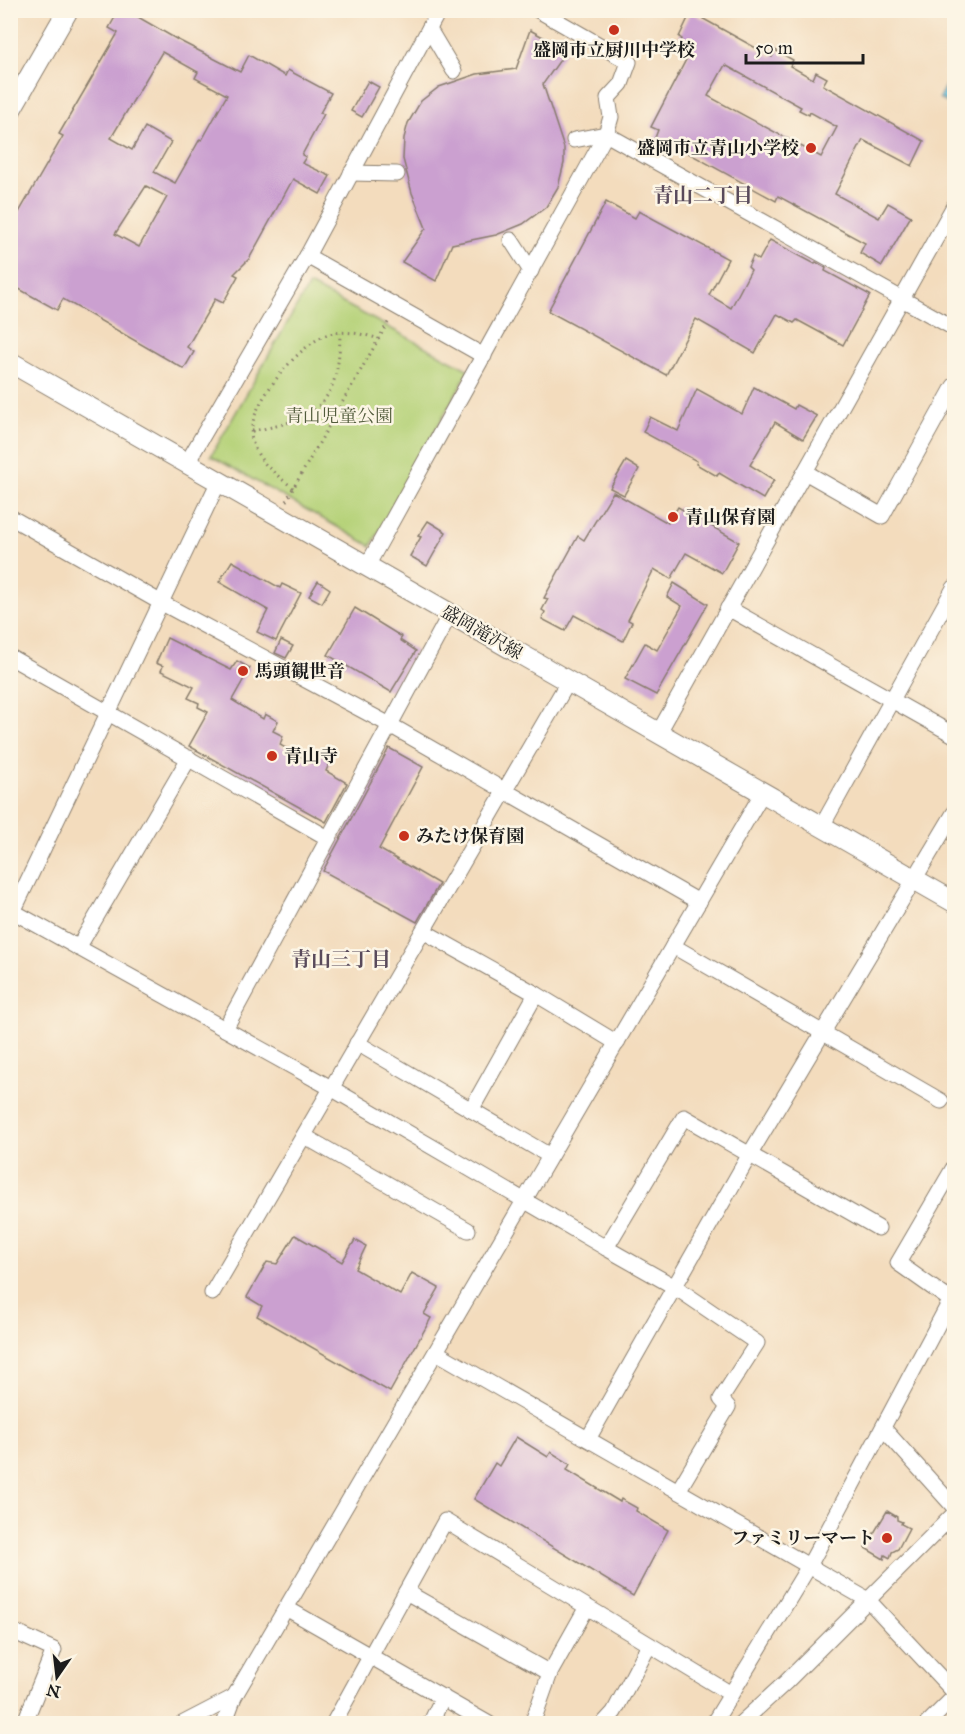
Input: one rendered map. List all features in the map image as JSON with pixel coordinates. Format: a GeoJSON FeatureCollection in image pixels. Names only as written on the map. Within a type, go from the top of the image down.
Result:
{"type":"FeatureCollection","features":[{"type":"Feature","properties":{"kind":"main road"},"geometry":{"type":"LineString","coordinates":[[10,111],[68,10]]}},
{"type":"Feature","properties":{"kind":"main road","name":"盛岡滝沢線"},"geometry":{"type":"LineString","coordinates":[[10,362],[954,902]]}},
{"type":"Feature","properties":{"kind":"street"},"geometry":{"type":"LineString","coordinates":[[187,463],[307,255],[439,10]]}},
{"type":"Feature","properties":{"kind":"street"},"geometry":{"type":"LineString","coordinates":[[367,566],[606,134],[611,117],[608,98],[621,84],[629,62],[538,10]]}},
{"type":"Feature","properties":{"kind":"street"},"geometry":{"type":"LineString","coordinates":[[429,29],[454,71]]}},
{"type":"Feature","properties":{"kind":"street"},"geometry":{"type":"LineString","coordinates":[[574,140],[606,134],[954,328]]}},
{"type":"Feature","properties":{"kind":"street"},"geometry":{"type":"LineString","coordinates":[[351,173],[398,174]]}},
{"type":"Feature","properties":{"kind":"street"},"geometry":{"type":"LineString","coordinates":[[659,732],[954,206]]}},
{"type":"Feature","properties":{"kind":"street"},"geometry":{"type":"LineString","coordinates":[[511,240],[531,271]]}},
{"type":"Feature","properties":{"kind":"street"},"geometry":{"type":"LineString","coordinates":[[307,255],[484,356]]}},
{"type":"Feature","properties":{"kind":"street"},"geometry":{"type":"LineString","coordinates":[[805,472],[882,516],[954,386]]}},
{"type":"Feature","properties":{"kind":"street"},"geometry":{"type":"LineString","coordinates":[[219,481],[159,602],[12,915],[78,948],[332,1088],[675,1287],[756,1343],[721,1399],[728,1407],[678,1491]]}},
{"type":"Feature","properties":{"kind":"street"},"geometry":{"type":"LineString","coordinates":[[10,517],[159,602],[390,725],[699,902]]}},
{"type":"Feature","properties":{"kind":"street"},"geometry":{"type":"LineString","coordinates":[[822,826],[954,588]]}},
{"type":"Feature","properties":{"kind":"street"},"geometry":{"type":"LineString","coordinates":[[728,608],[954,735]]}},
{"type":"Feature","properties":{"kind":"street"},"geometry":{"type":"LineString","coordinates":[[225,1029],[450,614]]}},
{"type":"Feature","properties":{"kind":"street"},"geometry":{"type":"LineString","coordinates":[[10,657],[328,838]]}},
{"type":"Feature","properties":{"kind":"street"},"geometry":{"type":"LineString","coordinates":[[212,1293],[568,682]]}},
{"type":"Feature","properties":{"kind":"street"},"geometry":{"type":"LineString","coordinates":[[78,948],[189,758]]}},
{"type":"Feature","properties":{"kind":"street"},"geometry":{"type":"LineString","coordinates":[[224,1724],[234,1697],[763,792]]}},
{"type":"Feature","properties":{"kind":"street"},"geometry":{"type":"LineString","coordinates":[[588,1439],[750,1154],[954,813]]}},
{"type":"Feature","properties":{"kind":"street"},"geometry":{"type":"LineString","coordinates":[[423,931],[536,994],[616,1043]]}},
{"type":"Feature","properties":{"kind":"street"},"geometry":{"type":"LineString","coordinates":[[673,946],[941,1101]]}},
{"type":"Feature","properties":{"kind":"street"},"geometry":{"type":"LineString","coordinates":[[471,1110],[536,994]]}},
{"type":"Feature","properties":{"kind":"street"},"geometry":{"type":"LineString","coordinates":[[357,1043],[550,1156]]}},
{"type":"Feature","properties":{"kind":"street"},"geometry":{"type":"LineString","coordinates":[[606,1248],[684,1118],[878,1228]]}},
{"type":"Feature","properties":{"kind":"street"},"geometry":{"type":"LineString","coordinates":[[304,1136],[468,1230]]}},
{"type":"Feature","properties":{"kind":"street"},"geometry":{"type":"LineString","coordinates":[[713,1724],[809,1566],[883,1428],[950,1295],[898,1263],[954,1167]]}},
{"type":"Feature","properties":{"kind":"street"},"geometry":{"type":"LineString","coordinates":[[436,1352],[868,1600],[954,1692]]}},
{"type":"Feature","properties":{"kind":"street"},"geometry":{"type":"LineString","coordinates":[[883,1428],[954,1506]]}},
{"type":"Feature","properties":{"kind":"street"},"geometry":{"type":"LineString","coordinates":[[740,1724],[786,1682],[954,1514]]}},
{"type":"Feature","properties":{"kind":"street"},"geometry":{"type":"LineString","coordinates":[[333,1724],[445,1521],[731,1694]]}},
{"type":"Feature","properties":{"kind":"street"},"geometry":{"type":"LineString","coordinates":[[406,1592],[550,1673]]}},
{"type":"Feature","properties":{"kind":"street"},"geometry":{"type":"LineString","coordinates":[[532,1724],[550,1673],[587,1607]]}},
{"type":"Feature","properties":{"kind":"street"},"geometry":{"type":"LineString","coordinates":[[286,1608],[489,1724]]}},
{"type":"Feature","properties":{"kind":"street"},"geometry":{"type":"LineString","coordinates":[[10,1630],[54,1650],[24,1724]]}},
{"type":"Feature","properties":{"kind":"street"},"geometry":{"type":"LineString","coordinates":[[603,1724],[614,1712],[649,1645]]}},
{"type":"Feature","properties":{"kind":"street"},"geometry":{"type":"LineString","coordinates":[[182,1724],[234,1697]]}},
{"type":"Feature","properties":{"kind":"street"},"geometry":{"type":"LineString","coordinates":[[927,1724],[954,1697]]}},
{"type":"Feature","properties":{"kind":"street"},"geometry":{"type":"LineString","coordinates":[[430,1724],[443,1698]]}},
{"type":"Feature","properties":{"kind":"path"},"geometry":{"type":"LineString","coordinates":[[286,502],[397,307]]}},
{"type":"Feature","properties":{"kind":"path"},"geometry":{"type":"LineString","coordinates":[[293,488],[265,465],[257,453],[251,432],[260,404],[298,354],[319,338],[340,333],[368,335],[379,339]]}},
{"type":"Feature","properties":{"kind":"path"},"geometry":{"type":"LineString","coordinates":[[251,432],[299,419],[321,406],[336,376],[340,333]]}},
{"type":"Feature","properties":{"kind":"green space","name":"青山児童公園"},"geometry":{"type":"Polygon","coordinates":[[[309,285],[469,370],[371,546],[211,456],[309,285]]]}},
{"type":"Feature","properties":{"kind":"water"},"geometry":{"type":"Polygon","coordinates":[[[954,69],[954,107],[939,98],[954,69]]]}},
{"type":"Feature","properties":{"kind":"building"},"geometry":{"type":"Polygon","coordinates":[[[119,10],[126,10],[240,72],[249,55],[285,76],[288,70],[331,93],[320,113],[324,114],[302,155],[306,157],[302,163],[330,176],[320,194],[293,179],[249,259],[234,274],[238,276],[223,303],[215,299],[187,347],[194,352],[184,369],[63,299],[57,310],[10,284],[10,228],[63,136],[59,134],[118,33],[109,28],[119,10]],[[162,52],[111,138],[132,150],[145,127],[171,142],[154,172],[175,183],[227,95],[195,78],[198,72],[162,52]],[[146,186],[115,234],[139,247],[167,197],[146,186]]]}},
{"type":"Feature","properties":{"kind":"building"},"geometry":{"type":"Polygon","coordinates":[[[691,12],[772,57],[775,50],[793,60],[790,66],[813,79],[816,72],[827,78],[823,85],[924,141],[912,166],[863,140],[835,194],[879,218],[888,203],[911,216],[882,266],[860,253],[865,243],[778,196],[776,201],[672,144],[671,146],[655,138],[658,130],[651,127],[691,50],[680,45],[682,39],[679,37],[691,12]],[[725,65],[708,96],[821,157],[837,127],[810,112],[809,115],[799,110],[801,107],[725,65]]]}},
{"type":"Feature","properties":{"kind":"building"},"geometry":{"type":"Polygon","coordinates":[[[530,30],[567,50],[543,84],[564,148],[564,163],[558,187],[546,207],[523,224],[496,235],[452,244],[436,281],[402,262],[426,228],[412,193],[403,159],[404,138],[408,123],[421,101],[439,87],[477,74],[516,69],[530,30]]]}},
{"type":"Feature","properties":{"kind":"building"},"geometry":{"type":"Polygon","coordinates":[[[368,81],[379,87],[362,117],[351,111],[368,81]]]}},
{"type":"Feature","properties":{"kind":"building"},"geometry":{"type":"Polygon","coordinates":[[[606,202],[635,218],[639,211],[728,259],[709,295],[731,308],[751,270],[748,267],[753,256],[759,260],[770,240],[815,264],[816,262],[826,268],[825,271],[870,295],[843,345],[797,320],[794,323],[777,314],[755,353],[696,319],[666,375],[548,311],[606,202]]]}},
{"type":"Feature","properties":{"kind":"building"},"geometry":{"type":"Polygon","coordinates":[[[754,387],[794,409],[796,405],[817,416],[803,439],[775,422],[750,465],[774,480],[763,499],[719,473],[717,476],[696,464],[697,461],[643,432],[650,417],[678,431],[697,389],[742,414],[754,387]]]}},
{"type":"Feature","properties":{"kind":"building"},"geometry":{"type":"Polygon","coordinates":[[[626,461],[639,469],[624,495],[610,488],[626,461]]]}},
{"type":"Feature","properties":{"kind":"building"},"geometry":{"type":"Polygon","coordinates":[[[613,492],[668,523],[678,507],[739,542],[722,573],[686,553],[671,579],[654,569],[628,620],[632,622],[623,641],[574,615],[565,631],[542,619],[545,612],[542,610],[548,599],[544,598],[578,536],[584,540],[613,492]]]}},
{"type":"Feature","properties":{"kind":"building"},"geometry":{"type":"Polygon","coordinates":[[[428,521],[446,532],[427,566],[410,556],[421,537],[418,536],[428,521]]]}},
{"type":"Feature","properties":{"kind":"building"},"geometry":{"type":"Polygon","coordinates":[[[232,561],[280,588],[282,584],[301,593],[276,641],[257,632],[268,610],[219,582],[232,561]]]}},
{"type":"Feature","properties":{"kind":"building"},"geometry":{"type":"Polygon","coordinates":[[[318,581],[330,589],[322,603],[309,596],[318,581]]]}},
{"type":"Feature","properties":{"kind":"building"},"geometry":{"type":"Polygon","coordinates":[[[674,583],[708,604],[656,695],[625,679],[645,643],[657,650],[682,606],[667,597],[674,583]]]}},
{"type":"Feature","properties":{"kind":"building"},"geometry":{"type":"Polygon","coordinates":[[[355,608],[402,637],[400,640],[416,651],[391,692],[328,655],[355,608]]]}},
{"type":"Feature","properties":{"kind":"building"},"geometry":{"type":"Polygon","coordinates":[[[167,638],[231,670],[237,661],[250,668],[232,700],[263,719],[265,714],[278,721],[273,731],[283,736],[280,745],[312,763],[317,753],[331,760],[326,771],[347,783],[326,822],[189,746],[208,712],[198,707],[199,703],[188,698],[194,687],[161,671],[163,666],[156,663],[167,638]]]}},
{"type":"Feature","properties":{"kind":"building"},"geometry":{"type":"Polygon","coordinates":[[[281,640],[293,646],[286,658],[275,653],[281,640]]]}},
{"type":"Feature","properties":{"kind":"building"},"geometry":{"type":"Polygon","coordinates":[[[389,748],[423,767],[379,849],[439,884],[417,922],[323,871],[389,748]]]}},
{"type":"Feature","properties":{"kind":"building"},"geometry":{"type":"Polygon","coordinates":[[[295,1235],[342,1262],[355,1240],[366,1246],[355,1269],[400,1295],[412,1273],[439,1288],[424,1314],[431,1318],[390,1392],[257,1316],[262,1306],[247,1297],[267,1262],[277,1264],[295,1235]]]}},
{"type":"Feature","properties":{"kind":"building"},"geometry":{"type":"Polygon","coordinates":[[[516,1437],[548,1457],[551,1452],[570,1464],[567,1470],[620,1502],[621,1499],[637,1508],[636,1511],[668,1530],[633,1596],[474,1499],[495,1463],[499,1466],[516,1437]]]}},
{"type":"Feature","properties":{"kind":"building"},"geometry":{"type":"Polygon","coordinates":[[[887,1511],[909,1528],[898,1549],[892,1552],[890,1558],[885,1555],[884,1559],[865,1548],[887,1511]]]}},
{"type":"Feature","properties":{"kind":"place","name":"盛岡市立厨川中学校"},"geometry":{"type":"Point","coordinates":[614,30]}},
{"type":"Feature","properties":{"kind":"place","name":"盛岡市立青山小学校"},"geometry":{"type":"Point","coordinates":[811,148]}},
{"type":"Feature","properties":{"kind":"place","name":"青山保育園"},"geometry":{"type":"Point","coordinates":[673,517]}},
{"type":"Feature","properties":{"kind":"place","name":"馬頭観世音"},"geometry":{"type":"Point","coordinates":[243,671]}},
{"type":"Feature","properties":{"kind":"place","name":"青山寺"},"geometry":{"type":"Point","coordinates":[272,756]}},
{"type":"Feature","properties":{"kind":"place","name":"みたけ保育園"},"geometry":{"type":"Point","coordinates":[404,836]}},
{"type":"Feature","properties":{"kind":"place","name":"ファミリーマート"},"geometry":{"type":"Point","coordinates":[887,1538]}},
{"type":"Feature","properties":{"kind":"district","name":"青山二丁目"},"geometry":{"type":"Point","coordinates":[703,195]}},
{"type":"Feature","properties":{"kind":"district","name":"青山三丁目"},"geometry":{"type":"Point","coordinates":[341,959]}}]}
